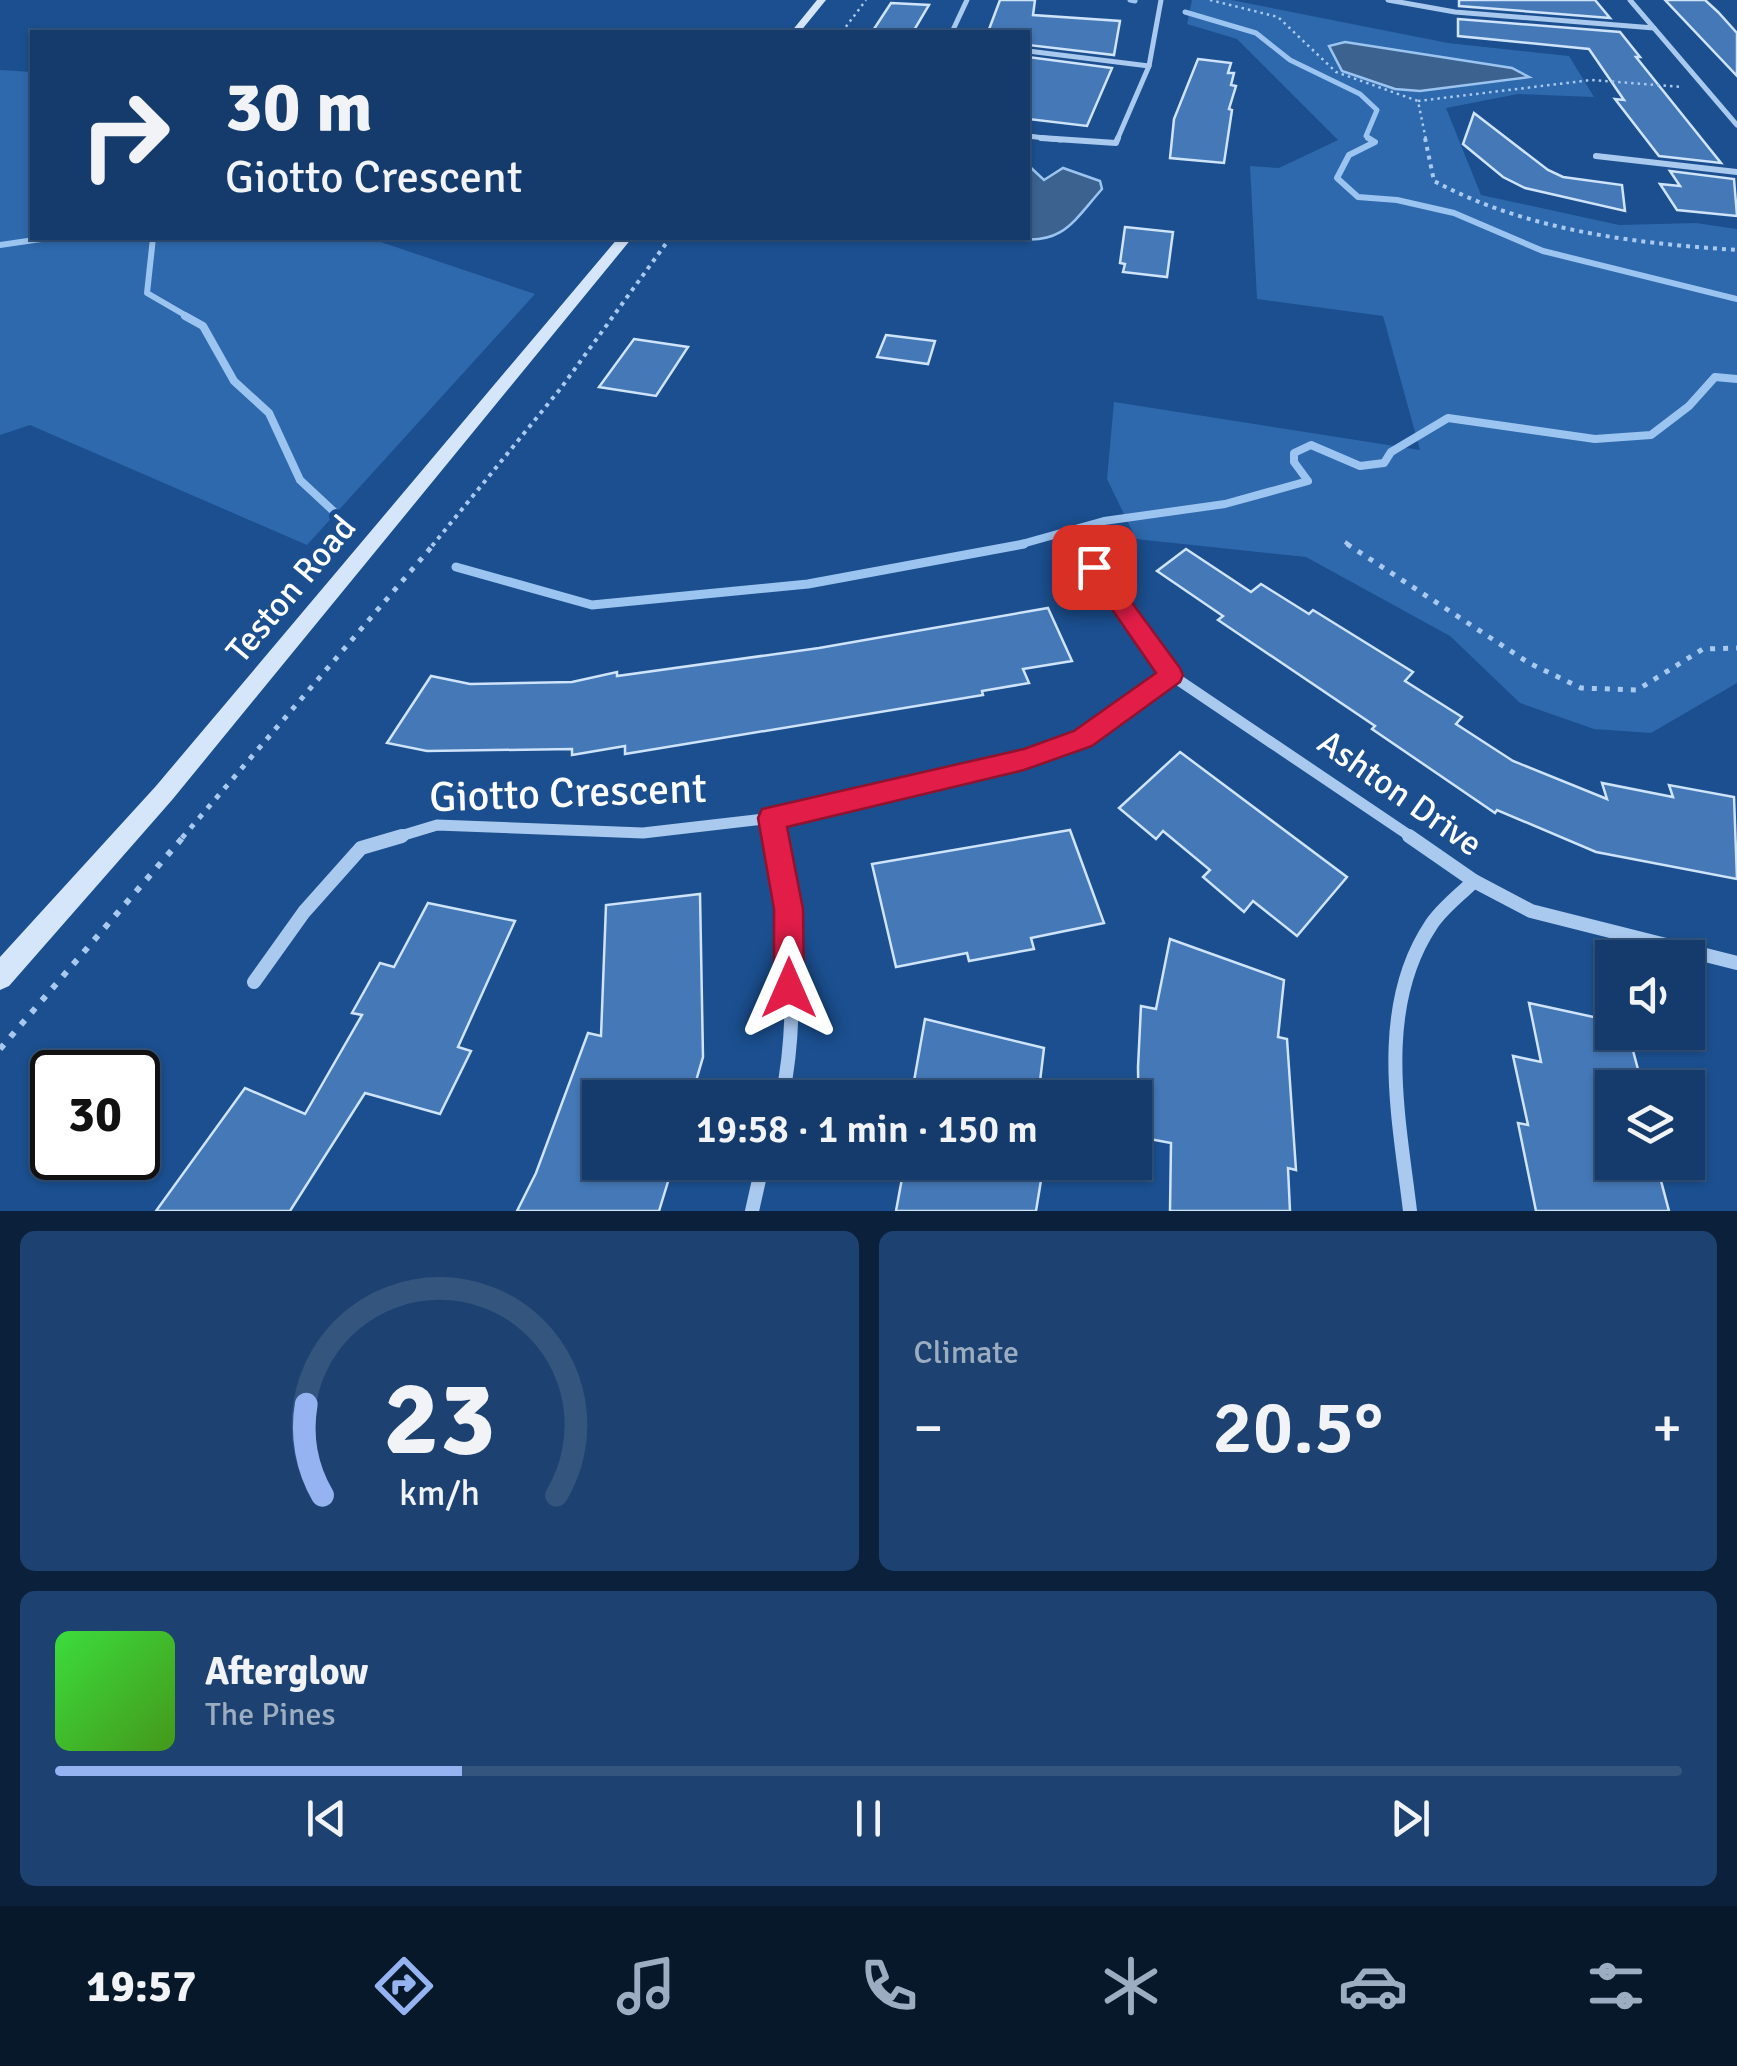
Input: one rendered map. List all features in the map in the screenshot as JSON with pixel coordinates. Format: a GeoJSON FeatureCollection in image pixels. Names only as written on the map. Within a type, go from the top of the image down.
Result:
{"type":"FeatureCollection","features":[{"type":"Feature","properties":{"kind":"main road"},"geometry":{"type":"LineString","coordinates":[[797,30],[822,0]]}},
{"type":"Feature","properties":{"kind":"main road","name":"Teston Road"},"geometry":{"type":"LineString","coordinates":[[0,977],[164,793],[623,240]]}},
{"type":"Feature","properties":{"kind":"street"},"geometry":{"type":"LineString","coordinates":[[953,30],[966,0]]}},
{"type":"Feature","properties":{"kind":"street"},"geometry":{"type":"LineString","coordinates":[[1030,136],[1116,143],[1149,66],[1160,0]]}},
{"type":"Feature","properties":{"kind":"street"},"geometry":{"type":"LineString","coordinates":[[1388,0],[1456,12],[1654,28]]}},
{"type":"Feature","properties":{"kind":"street"},"geometry":{"type":"LineString","coordinates":[[1630,0],[1737,125]]}},
{"type":"Feature","properties":{"kind":"street"},"geometry":{"type":"LineString","coordinates":[[1030,51],[1149,66]]}},
{"type":"Feature","properties":{"kind":"street"},"geometry":{"type":"LineString","coordinates":[[1596,156],[1737,172]]}},
{"type":"Feature","properties":{"kind":"street","name":"Ashton Drive"},"geometry":{"type":"LineString","coordinates":[[1094,567],[1171,675],[1285,748],[1474,881],[1531,911],[1737,964]]}},
{"type":"Feature","properties":{"kind":"street","name":"Giotto Crescent"},"geometry":{"type":"LineString","coordinates":[[254,982],[304,912],[361,848],[437,824],[644,833],[772,818],[909,789],[1024,760],[1083,738],[1171,675]]}},
{"type":"Feature","properties":{"kind":"street"},"geometry":{"type":"LineString","coordinates":[[772,818],[788,909],[790,1068],[787,1080]]}},
{"type":"Feature","properties":{"kind":"street"},"geometry":{"type":"LineString","coordinates":[[1410,1211],[1395,1065],[1398,1015],[1408,971],[1431,925],[1474,881]]}},
{"type":"Feature","properties":{"kind":"street"},"geometry":{"type":"LineString","coordinates":[[752,1211],[759,1180]]}},
{"type":"Feature","properties":{"kind":"path"},"geometry":{"type":"LineString","coordinates":[[844,30],[866,0]]}},
{"type":"Feature","properties":{"kind":"path"},"geometry":{"type":"LineString","coordinates":[[1210,0],[1284,19],[1310,45],[1316,58],[1331,69],[1370,87],[1418,101],[1591,80],[1708,90]]}},
{"type":"Feature","properties":{"kind":"path"},"geometry":{"type":"LineString","coordinates":[[1418,101],[1434,181],[1462,198],[1584,232],[1737,250]]}},
{"type":"Feature","properties":{"kind":"path"},"geometry":{"type":"LineString","coordinates":[[0,1049],[406,578],[561,388],[669,240]]}},
{"type":"Feature","properties":{"kind":"path"},"geometry":{"type":"LineString","coordinates":[[1346,542],[1530,663],[1582,688],[1637,690],[1703,649],[1737,648]]}},
{"type":"Feature","properties":{"kind":"shaded area"},"geometry":{"type":"Polygon","coordinates":[[[1192,0],[1231,0],[1448,43],[1569,56],[1594,97],[1518,94],[1446,108],[1481,195],[1619,225],[1696,223],[1737,229],[1737,683],[1651,733],[1594,729],[1520,703],[1450,636],[1306,557],[1136,539],[1107,479],[1114,402],[1420,450],[1383,316],[1257,299],[1250,166],[1279,168],[1338,140],[1237,39],[1187,24],[1192,0]]]}},
{"type":"Feature","properties":{"kind":"shaded area"},"geometry":{"type":"Polygon","coordinates":[[[1345,42],[1512,68],[1529,77],[1420,91],[1395,89],[1342,71],[1329,46],[1345,42]]]}},
{"type":"Feature","properties":{"kind":"shaded area"},"geometry":{"type":"Polygon","coordinates":[[[0,70],[30,72],[30,240],[375,240],[535,294],[307,545],[30,425],[0,435],[0,70]]]}},
{"type":"Feature","properties":{"kind":"shaded area"},"geometry":{"type":"Polygon","coordinates":[[[1030,167],[1044,180],[1063,168],[1100,181],[1102,189],[1074,221],[1044,238],[1030,240],[1030,167]]]}},
{"type":"Feature","properties":{"kind":"building"},"geometry":{"type":"Polygon","coordinates":[[[1000,0],[1035,0],[1033,15],[1120,21],[1114,55],[1030,45],[1030,30],[989,30],[1000,0]]]}},
{"type":"Feature","properties":{"kind":"building"},"geometry":{"type":"Polygon","coordinates":[[[1459,0],[1595,0],[1610,18],[1459,6],[1459,0]]]}},
{"type":"Feature","properties":{"kind":"building"},"geometry":{"type":"Polygon","coordinates":[[[1665,0],[1705,0],[1718,12],[1737,33],[1737,76],[1665,0]]]}},
{"type":"Feature","properties":{"kind":"building"},"geometry":{"type":"Polygon","coordinates":[[[891,3],[929,5],[914,30],[873,30],[891,3]]]}},
{"type":"Feature","properties":{"kind":"building"},"geometry":{"type":"Polygon","coordinates":[[[1458,19],[1620,32],[1721,163],[1659,156],[1615,99],[1624,100],[1589,49],[1458,36],[1458,19]]]}},
{"type":"Feature","properties":{"kind":"building"},"geometry":{"type":"Polygon","coordinates":[[[1030,57],[1112,68],[1087,126],[1030,119],[1030,57]]]}},
{"type":"Feature","properties":{"kind":"building"},"geometry":{"type":"Polygon","coordinates":[[[1198,59],[1231,63],[1228,73],[1234,73],[1231,85],[1236,86],[1229,109],[1232,110],[1224,163],[1170,158],[1174,119],[1198,59]]]}},
{"type":"Feature","properties":{"kind":"building"},"geometry":{"type":"Polygon","coordinates":[[[1474,113],[1548,170],[1563,177],[1622,185],[1625,211],[1525,188],[1503,177],[1463,144],[1474,113]]]}},
{"type":"Feature","properties":{"kind":"building"},"geometry":{"type":"Polygon","coordinates":[[[1670,171],[1734,179],[1737,216],[1677,210],[1660,184],[1680,186],[1670,171]]]}},
{"type":"Feature","properties":{"kind":"building"},"geometry":{"type":"Polygon","coordinates":[[[1125,227],[1173,232],[1167,277],[1123,272],[1125,264],[1120,263],[1125,227]]]}},
{"type":"Feature","properties":{"kind":"building"},"geometry":{"type":"Polygon","coordinates":[[[886,335],[935,341],[928,364],[877,357],[886,335]]]}},
{"type":"Feature","properties":{"kind":"building"},"geometry":{"type":"Polygon","coordinates":[[[634,339],[688,347],[656,396],[599,387],[634,339]]]}},
{"type":"Feature","properties":{"kind":"building"},"geometry":{"type":"Polygon","coordinates":[[[1186,549],[1251,592],[1261,584],[1309,614],[1313,610],[1413,672],[1405,681],[1462,717],[1456,724],[1513,761],[1607,799],[1602,783],[1673,797],[1669,785],[1734,797],[1737,879],[1596,852],[1497,810],[1495,813],[1218,620],[1223,616],[1157,571],[1186,549]]]}},
{"type":"Feature","properties":{"kind":"building"},"geometry":{"type":"Polygon","coordinates":[[[1048,608],[1072,661],[1023,669],[1029,683],[982,691],[983,695],[625,754],[625,746],[572,755],[572,749],[427,751],[387,743],[431,676],[470,684],[572,682],[617,672],[617,676],[819,648],[1048,608]]]}},
{"type":"Feature","properties":{"kind":"building"},"geometry":{"type":"Polygon","coordinates":[[[1180,752],[1347,877],[1297,936],[1253,901],[1244,912],[1203,877],[1210,870],[1163,831],[1156,839],[1119,808],[1180,752]]]}},
{"type":"Feature","properties":{"kind":"building"},"geometry":{"type":"Polygon","coordinates":[[[1070,830],[1104,923],[1031,938],[1034,949],[969,961],[967,953],[896,967],[872,864],[1070,830]]]}},
{"type":"Feature","properties":{"kind":"building"},"geometry":{"type":"Polygon","coordinates":[[[700,894],[703,1057],[696,1080],[582,1080],[582,1180],[668,1180],[659,1211],[517,1211],[536,1173],[588,1033],[601,1036],[606,905],[700,894]]]}},
{"type":"Feature","properties":{"kind":"building"},"geometry":{"type":"Polygon","coordinates":[[[428,903],[515,921],[458,1047],[471,1051],[440,1114],[365,1093],[290,1211],[156,1211],[245,1088],[305,1114],[362,1015],[352,1013],[380,963],[394,967],[428,903]]]}},
{"type":"Feature","properties":{"kind":"building"},"geometry":{"type":"Polygon","coordinates":[[[1170,939],[1284,980],[1278,1037],[1287,1039],[1296,1170],[1288,1168],[1290,1211],[1170,1211],[1171,1143],[1152,1139],[1152,1080],[1138,1080],[1141,1006],[1156,1009],[1170,939]]]}},
{"type":"Feature","properties":{"kind":"building"},"geometry":{"type":"Polygon","coordinates":[[[1529,1003],[1595,1017],[1595,1050],[1633,1050],[1638,1070],[1595,1070],[1595,1180],[1661,1180],[1669,1211],[1536,1211],[1518,1123],[1528,1125],[1513,1056],[1541,1062],[1529,1003]]]}},
{"type":"Feature","properties":{"kind":"building"},"geometry":{"type":"Polygon","coordinates":[[[925,1019],[1044,1048],[1040,1080],[914,1080],[925,1019]]]}},
{"type":"Feature","properties":{"kind":"building"},"geometry":{"type":"Polygon","coordinates":[[[902,1180],[1041,1180],[1036,1211],[896,1211],[902,1180]]]}},
{"type":"Feature","properties":{"kind":"waterway"},"geometry":{"type":"LineString","coordinates":[[1130,0],[1135,1]]}},
{"type":"Feature","properties":{"kind":"waterway"},"geometry":{"type":"LineString","coordinates":[[1185,12],[1256,33],[1290,60],[1360,94],[1377,110],[1366,136],[1372,140]]}},
{"type":"Feature","properties":{"kind":"waterway"},"geometry":{"type":"LineString","coordinates":[[1368,138],[1375,142],[1349,155],[1337,178],[1358,197],[1397,200],[1454,213],[1543,251],[1737,299]]}},
{"type":"Feature","properties":{"kind":"waterway"},"geometry":{"type":"LineString","coordinates":[[0,245],[34,240]]}},
{"type":"Feature","properties":{"kind":"waterway"},"geometry":{"type":"LineString","coordinates":[[153,240],[147,293],[190,318]]}},
{"type":"Feature","properties":{"kind":"waterway"},"geometry":{"type":"LineString","coordinates":[[185,316],[203,326],[234,381],[269,413],[300,480],[344,521]]}},
{"type":"Feature","properties":{"kind":"waterway"},"geometry":{"type":"LineString","coordinates":[[1018,545],[1104,521],[1225,504],[1308,481],[1294,462],[1294,453],[1311,445],[1360,466],[1384,463],[1391,452],[1448,418],[1595,439],[1651,435],[1689,406],[1715,377],[1737,379]]}},
{"type":"Feature","properties":{"kind":"waterway"},"geometry":{"type":"LineString","coordinates":[[1018,545],[1024,544]]}},
{"type":"Feature","properties":{"kind":"waterway"},"geometry":{"type":"LineString","coordinates":[[456,567],[592,605],[808,584],[1018,545]]}},
{"type":"Feature","properties":{"kind":"route"},"geometry":{"type":"LineString","coordinates":[[789,988],[788,909],[772,818],[890,794],[1024,760],[1083,738],[1171,675],[1094,567]]}}]}
